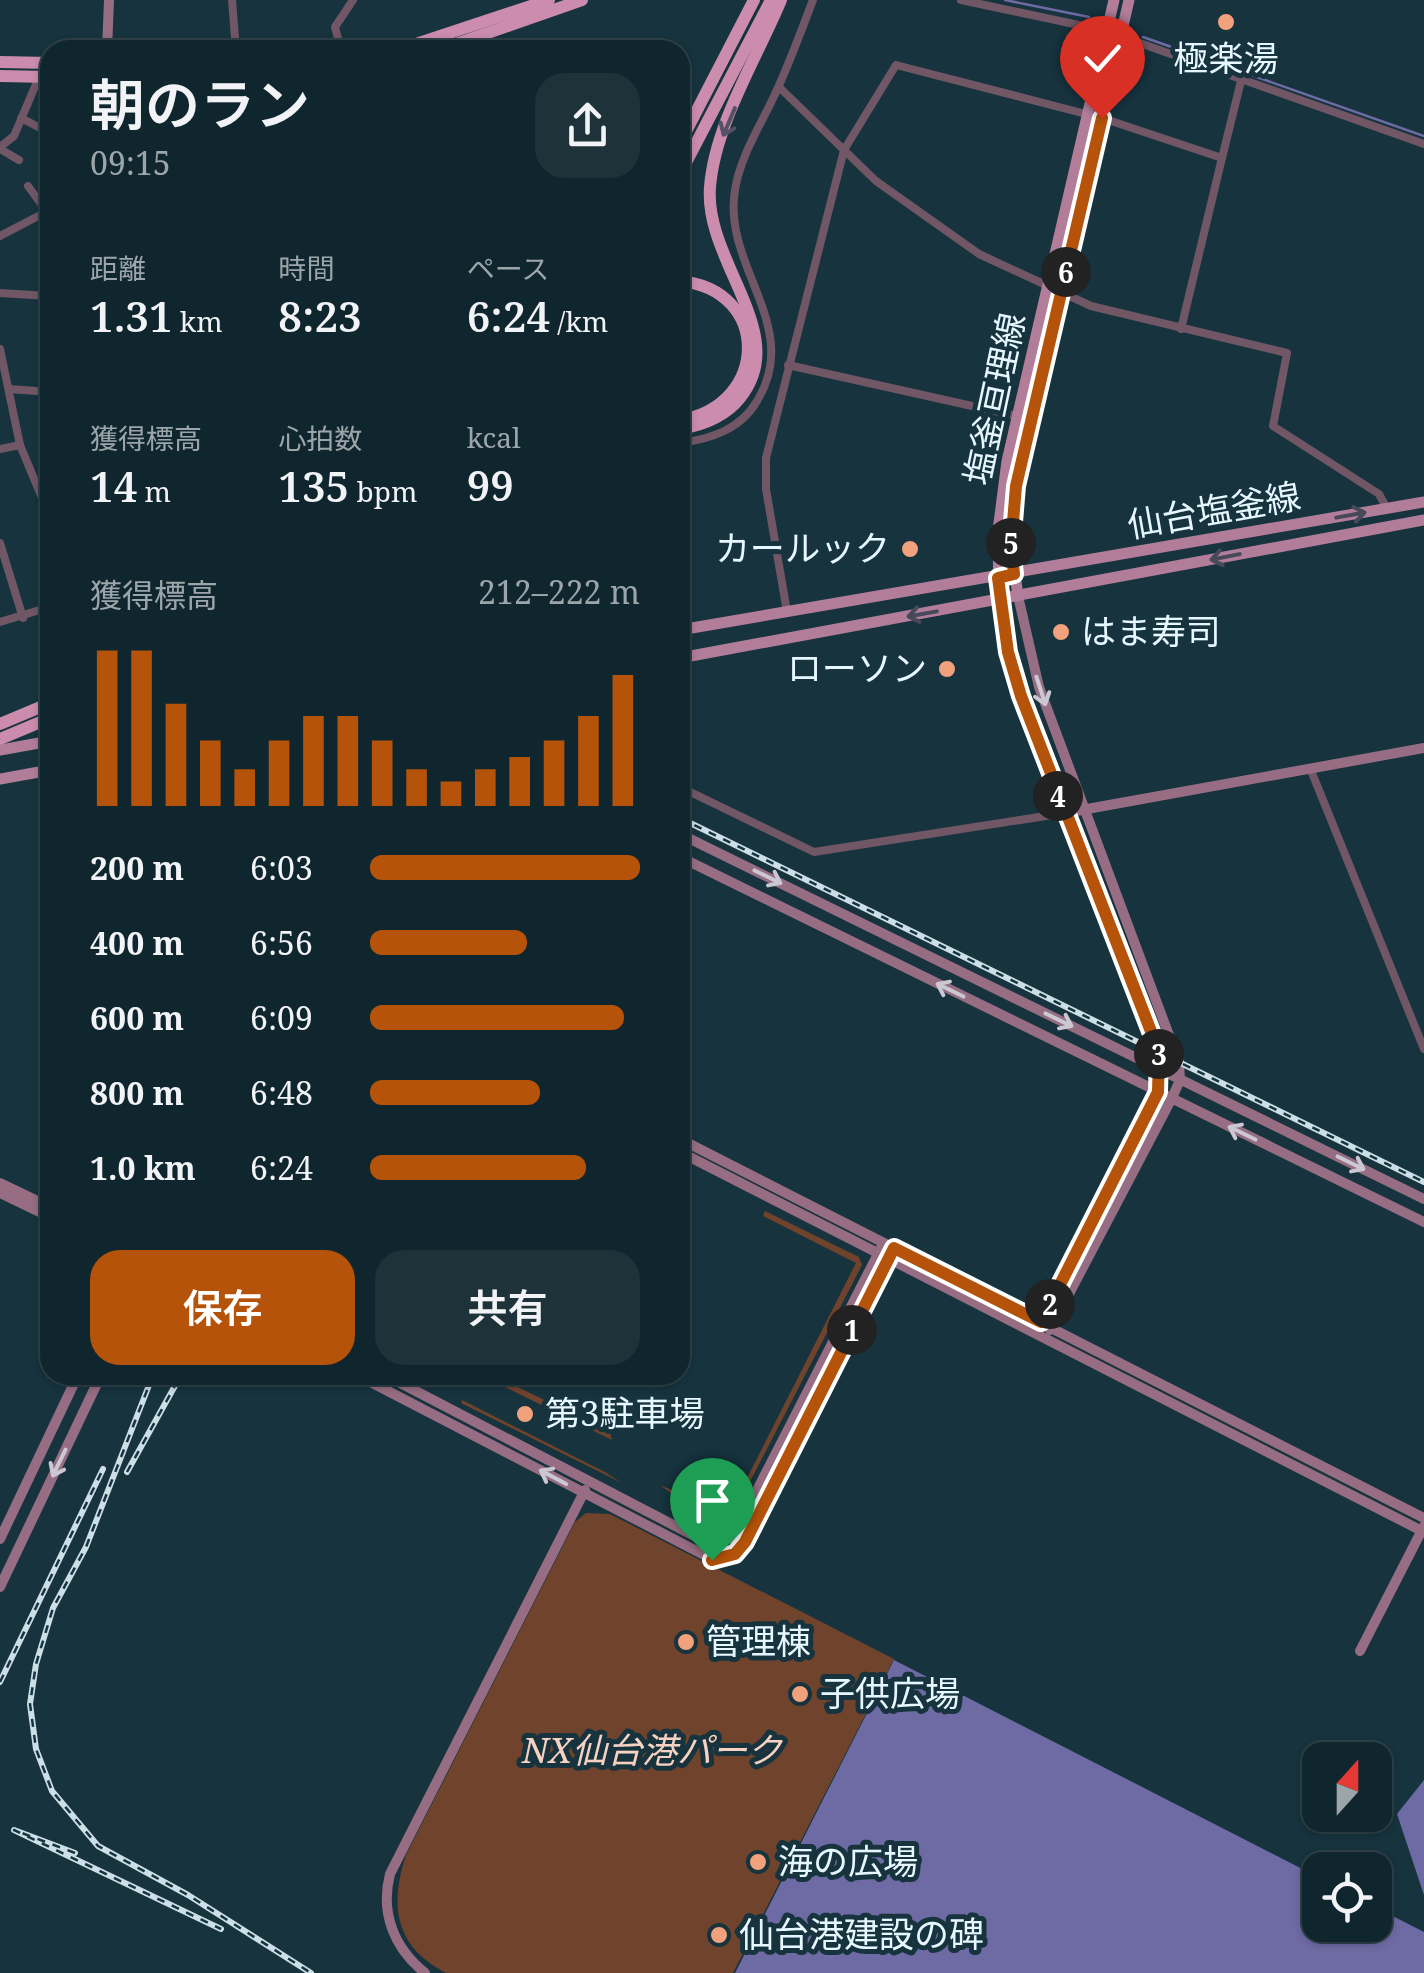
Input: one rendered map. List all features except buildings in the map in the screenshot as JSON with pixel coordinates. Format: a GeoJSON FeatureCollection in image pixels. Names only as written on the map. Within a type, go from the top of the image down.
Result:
{"type":"FeatureCollection","features":[{"type":"Feature","properties":{"kind":"highway"},"geometry":{"type":"LineString","coordinates":[[428,40],[549,0]]}},
{"type":"Feature","properties":{"kind":"highway"},"geometry":{"type":"LineString","coordinates":[[468,40],[582,0]]}},
{"type":"Feature","properties":{"kind":"highway"},"geometry":{"type":"LineString","coordinates":[[690,108],[753,0]]}},
{"type":"Feature","properties":{"kind":"highway"},"geometry":{"type":"LineString","coordinates":[[690,123],[753,0]]}},
{"type":"Feature","properties":{"kind":"highway"},"geometry":{"type":"LineString","coordinates":[[690,155],[771,0]]}},
{"type":"Feature","properties":{"kind":"highway"},"geometry":{"type":"LineString","coordinates":[[690,427],[724,413],[743,395],[755,370],[754,326],[716,242],[710,192],[722,138],[781,0]]}},
{"type":"Feature","properties":{"kind":"highway"},"geometry":{"type":"LineString","coordinates":[[0,62],[40,63]]}},
{"type":"Feature","properties":{"kind":"highway"},"geometry":{"type":"LineString","coordinates":[[0,76],[40,77]]}},
{"type":"Feature","properties":{"kind":"highway"},"geometry":{"type":"LineString","coordinates":[[690,283],[708,286],[731,303],[744,325],[748,351],[742,379],[728,398],[709,411],[690,417]]}},
{"type":"Feature","properties":{"kind":"highway"},"geometry":{"type":"LineString","coordinates":[[0,724],[40,708]]}},
{"type":"Feature","properties":{"kind":"highway"},"geometry":{"type":"LineString","coordinates":[[0,739],[40,722]]}},
{"type":"Feature","properties":{"kind":"main road","name":"塩釜亘理線"},"geometry":{"type":"LineString","coordinates":[[1000,600],[1001,502],[1017,416],[1114,0]]}},
{"type":"Feature","properties":{"kind":"main road","name":"塩釜亘理線"},"geometry":{"type":"LineString","coordinates":[[1018,596],[1011,546],[1016,486],[1129,0]]}},
{"type":"Feature","properties":{"kind":"main road","name":"仙台塩釜線"},"geometry":{"type":"LineString","coordinates":[[1014,574],[1424,502]]}},
{"type":"Feature","properties":{"kind":"main road","name":"仙台塩釜線"},"geometry":{"type":"LineString","coordinates":[[1018,596],[1424,520]]}},
{"type":"Feature","properties":{"kind":"main road"},"geometry":{"type":"LineString","coordinates":[[690,628],[1014,574]]}},
{"type":"Feature","properties":{"kind":"main road"},"geometry":{"type":"LineString","coordinates":[[690,656],[1018,596]]}},
{"type":"Feature","properties":{"kind":"main road"},"geometry":{"type":"LineString","coordinates":[[0,750],[40,744]]}},
{"type":"Feature","properties":{"kind":"main road"},"geometry":{"type":"LineString","coordinates":[[0,779],[40,772]]}},
{"type":"Feature","properties":{"kind":"street"},"geometry":{"type":"LineString","coordinates":[[107,40],[109,0]]}},
{"type":"Feature","properties":{"kind":"street"},"geometry":{"type":"LineString","coordinates":[[232,0],[235,40]]}},
{"type":"Feature","properties":{"kind":"street"},"geometry":{"type":"LineString","coordinates":[[338,40],[335,27],[353,0]]}},
{"type":"Feature","properties":{"kind":"street"},"geometry":{"type":"LineString","coordinates":[[690,440],[716,434],[744,418],[772,368],[773,336],[737,244],[733,204],[743,162],[813,0]]}},
{"type":"Feature","properties":{"kind":"street"},"geometry":{"type":"LineString","coordinates":[[960,0],[1106,31]]}},
{"type":"Feature","properties":{"kind":"street"},"geometry":{"type":"LineString","coordinates":[[1120,36],[1424,144]]}},
{"type":"Feature","properties":{"kind":"street"},"geometry":{"type":"LineString","coordinates":[[786,612],[766,489],[766,458],[844,150],[896,65],[1086,114]]}},
{"type":"Feature","properties":{"kind":"street"},"geometry":{"type":"LineString","coordinates":[[1182,329],[1241,81]]}},
{"type":"Feature","properties":{"kind":"street"},"geometry":{"type":"LineString","coordinates":[[18,160],[0,148],[14,136],[40,84]]}},
{"type":"Feature","properties":{"kind":"street"},"geometry":{"type":"LineString","coordinates":[[778,87],[876,181],[978,254],[1091,306],[1288,353],[1273,426],[1379,494],[1387,509]]}},
{"type":"Feature","properties":{"kind":"street"},"geometry":{"type":"LineString","coordinates":[[21,118],[40,128]]}},
{"type":"Feature","properties":{"kind":"street"},"geometry":{"type":"LineString","coordinates":[[1102,118],[1222,158]]}},
{"type":"Feature","properties":{"kind":"street"},"geometry":{"type":"LineString","coordinates":[[28,186],[40,201]]}},
{"type":"Feature","properties":{"kind":"street"},"geometry":{"type":"LineString","coordinates":[[0,236],[40,215]]}},
{"type":"Feature","properties":{"kind":"street"},"geometry":{"type":"LineString","coordinates":[[0,293],[40,295]]}},
{"type":"Feature","properties":{"kind":"street"},"geometry":{"type":"LineString","coordinates":[[0,349],[20,445],[40,493]]}},
{"type":"Feature","properties":{"kind":"street"},"geometry":{"type":"LineString","coordinates":[[788,365],[1017,416]]}},
{"type":"Feature","properties":{"kind":"street"},"geometry":{"type":"LineString","coordinates":[[9,389],[40,391]]}},
{"type":"Feature","properties":{"kind":"street"},"geometry":{"type":"LineString","coordinates":[[0,449],[20,445]]}},
{"type":"Feature","properties":{"kind":"street"},"geometry":{"type":"LineString","coordinates":[[0,543],[4,567],[24,618]]}},
{"type":"Feature","properties":{"kind":"street"},"geometry":{"type":"LineString","coordinates":[[1018,596],[1039,687],[1174,1041],[1180,1080],[1052,1328],[1042,1336]]}},
{"type":"Feature","properties":{"kind":"street"},"geometry":{"type":"LineString","coordinates":[[1000,600],[1021,696],[1153,1035],[1162,1070],[1158,1092],[1041,1322],[1042,1336]]}},
{"type":"Feature","properties":{"kind":"street"},"geometry":{"type":"LineString","coordinates":[[0,622],[40,612]]}},
{"type":"Feature","properties":{"kind":"street"},"geometry":{"type":"LineString","coordinates":[[690,792],[814,852],[1087,810],[1424,748]]}},
{"type":"Feature","properties":{"kind":"street"},"geometry":{"type":"LineString","coordinates":[[1310,768],[1424,1049]]}},
{"type":"Feature","properties":{"kind":"street"},"geometry":{"type":"LineString","coordinates":[[690,839],[1424,1199]]}},
{"type":"Feature","properties":{"kind":"street"},"geometry":{"type":"LineString","coordinates":[[690,862],[1424,1222]]}},
{"type":"Feature","properties":{"kind":"street"},"geometry":{"type":"LineString","coordinates":[[690,1144],[1042,1336],[1423,1527]]}},
{"type":"Feature","properties":{"kind":"street"},"geometry":{"type":"LineString","coordinates":[[690,1157],[1041,1322],[1423,1527]]}},
{"type":"Feature","properties":{"kind":"street"},"geometry":{"type":"LineString","coordinates":[[0,1183],[40,1202]]}},
{"type":"Feature","properties":{"kind":"street"},"geometry":{"type":"LineString","coordinates":[[0,1193],[40,1212]]}},
{"type":"Feature","properties":{"kind":"street"},"geometry":{"type":"LineString","coordinates":[[405,1385],[706,1542],[726,1543],[733,1537],[886,1250]]}},
{"type":"Feature","properties":{"kind":"street"},"geometry":{"type":"LineString","coordinates":[[376,1385],[712,1560],[735,1554],[886,1250]]}},
{"type":"Feature","properties":{"kind":"street"},"geometry":{"type":"LineString","coordinates":[[0,1539],[73,1385]]}},
{"type":"Feature","properties":{"kind":"street"},"geometry":{"type":"LineString","coordinates":[[0,1587],[96,1385]]}},
{"type":"Feature","properties":{"kind":"street"},"geometry":{"type":"LineString","coordinates":[[425,1973],[400,1947],[390,1926],[386,1900],[390,1874],[590,1480]]}},
{"type":"Feature","properties":{"kind":"street"},"geometry":{"type":"LineString","coordinates":[[1360,1651],[1423,1527]]}},
{"type":"Feature","properties":{"kind":"green space"},"geometry":{"type":"Polygon","coordinates":[[[765,1211],[859,1257],[862,1265],[726,1528],[721,1531],[660,1485],[730,1515],[733,1507],[719,1491],[730,1496],[739,1494],[856,1263],[763,1216],[765,1211]]]}},
{"type":"Feature","properties":{"kind":"green space"},"geometry":{"type":"Polygon","coordinates":[[[501,1385],[514,1385],[610,1432],[612,1440],[501,1385]]]}},
{"type":"Feature","properties":{"kind":"green space"},"geometry":{"type":"Polygon","coordinates":[[[462,1400],[605,1472],[622,1483],[461,1403],[462,1400]]]}},
{"type":"Feature","properties":{"kind":"green space","name":"NX仙台港パーク"},"geometry":{"type":"Polygon","coordinates":[[[586,1513],[610,1514],[894,1659],[733,1973],[446,1973],[416,1951],[400,1923],[398,1891],[406,1855],[575,1522],[586,1513]]]}},
{"type":"Feature","properties":{"kind":"shaded area"},"geometry":{"type":"Polygon","coordinates":[[[894,1660],[1302,1869],[1302,1942],[1392,1942],[1392,1916],[1424,1932],[1424,1973],[735,1973],[894,1660]]]}},
{"type":"Feature","properties":{"kind":"shaded area"},"geometry":{"type":"Polygon","coordinates":[[[1424,1780],[1424,1895],[1397,1814],[1424,1780]]]}},
{"type":"Feature","properties":{"kind":"waterway"},"geometry":{"type":"LineString","coordinates":[[1005,0],[1089,17]]}},
{"type":"Feature","properties":{"kind":"waterway"},"geometry":{"type":"LineString","coordinates":[[1143,37],[1424,136]]}},
{"type":"Feature","properties":{"kind":"railway"},"geometry":{"type":"LineString","coordinates":[[690,823],[1424,1182]]}},
{"type":"Feature","properties":{"kind":"railway"},"geometry":{"type":"LineString","coordinates":[[149,1385],[86,1547],[53,1608],[36,1664],[30,1704],[36,1749],[52,1791],[98,1846],[188,1895],[311,1973]]}},
{"type":"Feature","properties":{"kind":"railway"},"geometry":{"type":"LineString","coordinates":[[127,1472],[175,1385]]}},
{"type":"Feature","properties":{"kind":"railway"},"geometry":{"type":"LineString","coordinates":[[0,1682],[103,1469]]}},
{"type":"Feature","properties":{"kind":"railway"},"geometry":{"type":"LineString","coordinates":[[75,1853],[14,1830],[221,1929]]}},
{"type":"Feature","properties":{"kind":"place","name":"極楽湯"},"geometry":{"type":"Point","coordinates":[1226,22]}},
{"type":"Feature","properties":{"kind":"place","name":"カールック"},"geometry":{"type":"Point","coordinates":[910,549]}},
{"type":"Feature","properties":{"kind":"place","name":"はま寿司"},"geometry":{"type":"Point","coordinates":[1061,632]}},
{"type":"Feature","properties":{"kind":"place","name":"ローソン"},"geometry":{"type":"Point","coordinates":[947,669]}},
{"type":"Feature","properties":{"kind":"place","name":"第3駐車場"},"geometry":{"type":"Point","coordinates":[525,1414]}},
{"type":"Feature","properties":{"kind":"place","name":"管理棟"},"geometry":{"type":"Point","coordinates":[686,1642]}},
{"type":"Feature","properties":{"kind":"place","name":"子供広場"},"geometry":{"type":"Point","coordinates":[800,1694]}},
{"type":"Feature","properties":{"kind":"place","name":"海の広場"},"geometry":{"type":"Point","coordinates":[758,1862]}},
{"type":"Feature","properties":{"kind":"place","name":"仙台港建設の碑"},"geometry":{"type":"Point","coordinates":[719,1935]}},
{"type":"Feature","properties":{"kind":"route"},"geometry":{"type":"LineString","coordinates":[[712,1560],[735,1554],[745,1542],[894,1248],[1041,1322],[1158,1092],[1162,1070],[1159,1052],[1021,696],[1008,652],[998,578],[1014,574],[1011,546],[1016,486],[1102,118]]}}]}
